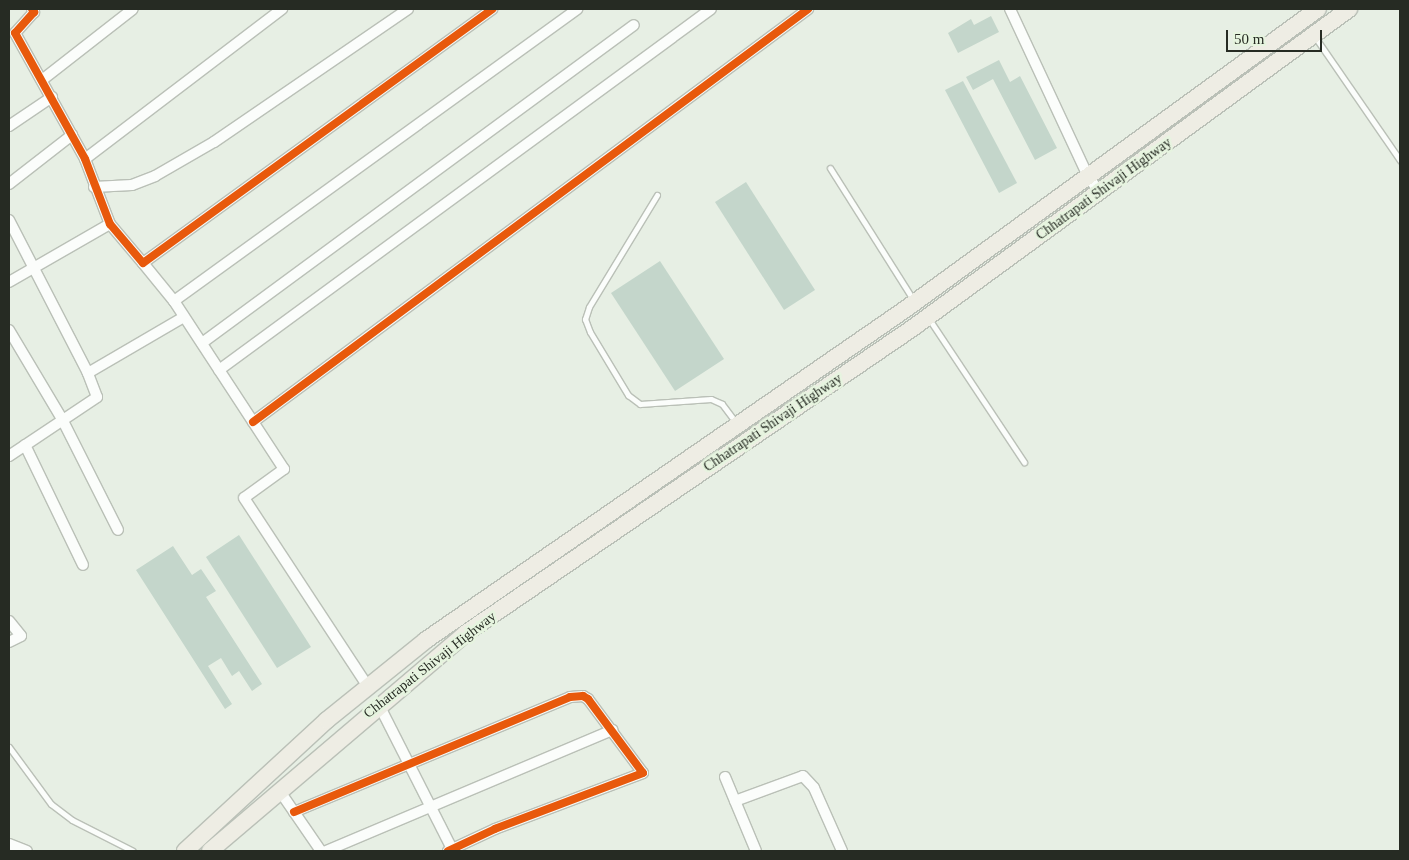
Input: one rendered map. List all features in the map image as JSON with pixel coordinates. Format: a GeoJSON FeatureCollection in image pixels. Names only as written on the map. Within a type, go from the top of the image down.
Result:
{"type":"FeatureCollection","features":[{"type":"Feature","properties":{"kind":"main road","name":"Chhatrapati Shivaji Highway"},"geometry":{"type":"LineString","coordinates":[[185,851],[368,687],[426,640],[915,302],[1318,9]]}},
{"type":"Feature","properties":{"kind":"main road","name":"Chhatrapati Shivaji Highway"},"geometry":{"type":"LineString","coordinates":[[210,851],[279,790],[466,633],[928,317],[1348,9]]}},
{"type":"Feature","properties":{"kind":"street"},"geometry":{"type":"LineString","coordinates":[[32,9],[34,12],[12,33],[52,97],[85,159],[94,188],[110,224],[174,301],[284,468],[244,498],[368,687]]}},
{"type":"Feature","properties":{"kind":"street"},"geometry":{"type":"LineString","coordinates":[[42,80],[122,12],[134,9]]}},
{"type":"Feature","properties":{"kind":"street"},"geometry":{"type":"LineString","coordinates":[[85,159],[282,9]]}},
{"type":"Feature","properties":{"kind":"street"},"geometry":{"type":"LineString","coordinates":[[94,188],[132,184],[155,176],[214,142],[408,9]]}},
{"type":"Feature","properties":{"kind":"street"},"geometry":{"type":"LineString","coordinates":[[143,263],[493,9]]}},
{"type":"Feature","properties":{"kind":"street"},"geometry":{"type":"LineString","coordinates":[[174,301],[577,9]]}},
{"type":"Feature","properties":{"kind":"street"},"geometry":{"type":"LineString","coordinates":[[219,370],[711,9]]}},
{"type":"Feature","properties":{"kind":"street"},"geometry":{"type":"LineString","coordinates":[[253,422],[808,9]]}},
{"type":"Feature","properties":{"kind":"street"},"geometry":{"type":"LineString","coordinates":[[1010,9],[1088,176],[1099,192]]}},
{"type":"Feature","properties":{"kind":"street"},"geometry":{"type":"LineString","coordinates":[[202,344],[634,24]]}},
{"type":"Feature","properties":{"kind":"street"},"geometry":{"type":"LineString","coordinates":[[9,126],[52,97]]}},
{"type":"Feature","properties":{"kind":"street"},"geometry":{"type":"LineString","coordinates":[[9,184],[72,136]]}},
{"type":"Feature","properties":{"kind":"street"},"geometry":{"type":"LineString","coordinates":[[9,220],[35,267],[88,373],[97,397],[9,456]]}},
{"type":"Feature","properties":{"kind":"street"},"geometry":{"type":"LineString","coordinates":[[9,282],[110,224]]}},
{"type":"Feature","properties":{"kind":"street"},"geometry":{"type":"LineString","coordinates":[[88,373],[184,317]]}},
{"type":"Feature","properties":{"kind":"street"},"geometry":{"type":"LineString","coordinates":[[9,330],[62,419],[118,530]]}},
{"type":"Feature","properties":{"kind":"street"},"geometry":{"type":"LineString","coordinates":[[25,445],[83,565]]}},
{"type":"Feature","properties":{"kind":"street"},"geometry":{"type":"LineString","coordinates":[[9,621],[21,636],[9,642]]}},
{"type":"Feature","properties":{"kind":"street"},"geometry":{"type":"LineString","coordinates":[[294,812],[409,763],[570,697],[583,696],[588,700],[613,730],[643,773],[495,829],[450,850],[431,807],[409,763],[379,705]]}},
{"type":"Feature","properties":{"kind":"street"},"geometry":{"type":"LineString","coordinates":[[326,851],[613,730]]}},
{"type":"Feature","properties":{"kind":"street"},"geometry":{"type":"LineString","coordinates":[[735,801],[802,776],[814,788],[842,851]]}},
{"type":"Feature","properties":{"kind":"street"},"geometry":{"type":"LineString","coordinates":[[725,777],[756,851]]}},
{"type":"Feature","properties":{"kind":"street"},"geometry":{"type":"LineString","coordinates":[[279,790],[321,851]]}},
{"type":"Feature","properties":{"kind":"street"},"geometry":{"type":"LineString","coordinates":[[9,844],[27,851]]}},
{"type":"Feature","properties":{"kind":"lane"},"geometry":{"type":"LineString","coordinates":[[1313,35],[1400,160]]}},
{"type":"Feature","properties":{"kind":"lane"},"geometry":{"type":"LineString","coordinates":[[830,168],[915,302]]}},
{"type":"Feature","properties":{"kind":"lane"},"geometry":{"type":"LineString","coordinates":[[657,195],[589,307],[585,319],[590,332],[628,395],[640,404],[711,399],[722,404],[737,424]]}},
{"type":"Feature","properties":{"kind":"lane"},"geometry":{"type":"LineString","coordinates":[[928,317],[1024,462]]}},
{"type":"Feature","properties":{"kind":"lane"},"geometry":{"type":"LineString","coordinates":[[9,747],[51,804],[72,820],[132,851]]}},
{"type":"Feature","properties":{"kind":"building"},"geometry":{"type":"Polygon","coordinates":[[[991,16],[999,32],[958,53],[948,33],[971,19],[974,25],[991,16]]]}},
{"type":"Feature","properties":{"kind":"building"},"geometry":{"type":"Polygon","coordinates":[[[999,60],[1010,82],[1020,76],[1057,148],[1035,160],[993,79],[973,90],[966,77],[999,60]]]}},
{"type":"Feature","properties":{"kind":"building"},"geometry":{"type":"Polygon","coordinates":[[[963,81],[1017,183],[999,193],[945,90],[963,81]]]}},
{"type":"Feature","properties":{"kind":"building"},"geometry":{"type":"Polygon","coordinates":[[[746,182],[815,290],[784,310],[715,202],[746,182]]]}},
{"type":"Feature","properties":{"kind":"building"},"geometry":{"type":"Polygon","coordinates":[[[660,261],[724,359],[675,391],[611,293],[660,261]]]}},
{"type":"Feature","properties":{"kind":"building"},"geometry":{"type":"Polygon","coordinates":[[[239,535],[311,647],[277,668],[206,557],[239,535]]]}},
{"type":"Feature","properties":{"kind":"building"},"geometry":{"type":"Polygon","coordinates":[[[173,546],[192,575],[201,569],[216,591],[206,597],[262,684],[252,691],[239,671],[232,676],[221,658],[208,666],[232,704],[225,709],[136,570],[173,546]]]}},
{"type":"Feature","properties":{"kind":"cycle path"},"geometry":{"type":"LineString","coordinates":[[32,9],[34,12],[15,33],[85,159],[110,224],[143,263],[493,9]]}},
{"type":"Feature","properties":{"kind":"cycle path"},"geometry":{"type":"LineString","coordinates":[[253,422],[808,9]]}},
{"type":"Feature","properties":{"kind":"cycle path"},"geometry":{"type":"LineString","coordinates":[[294,812],[570,697],[583,696],[588,699],[643,773],[495,829],[448,851]]}}]}
